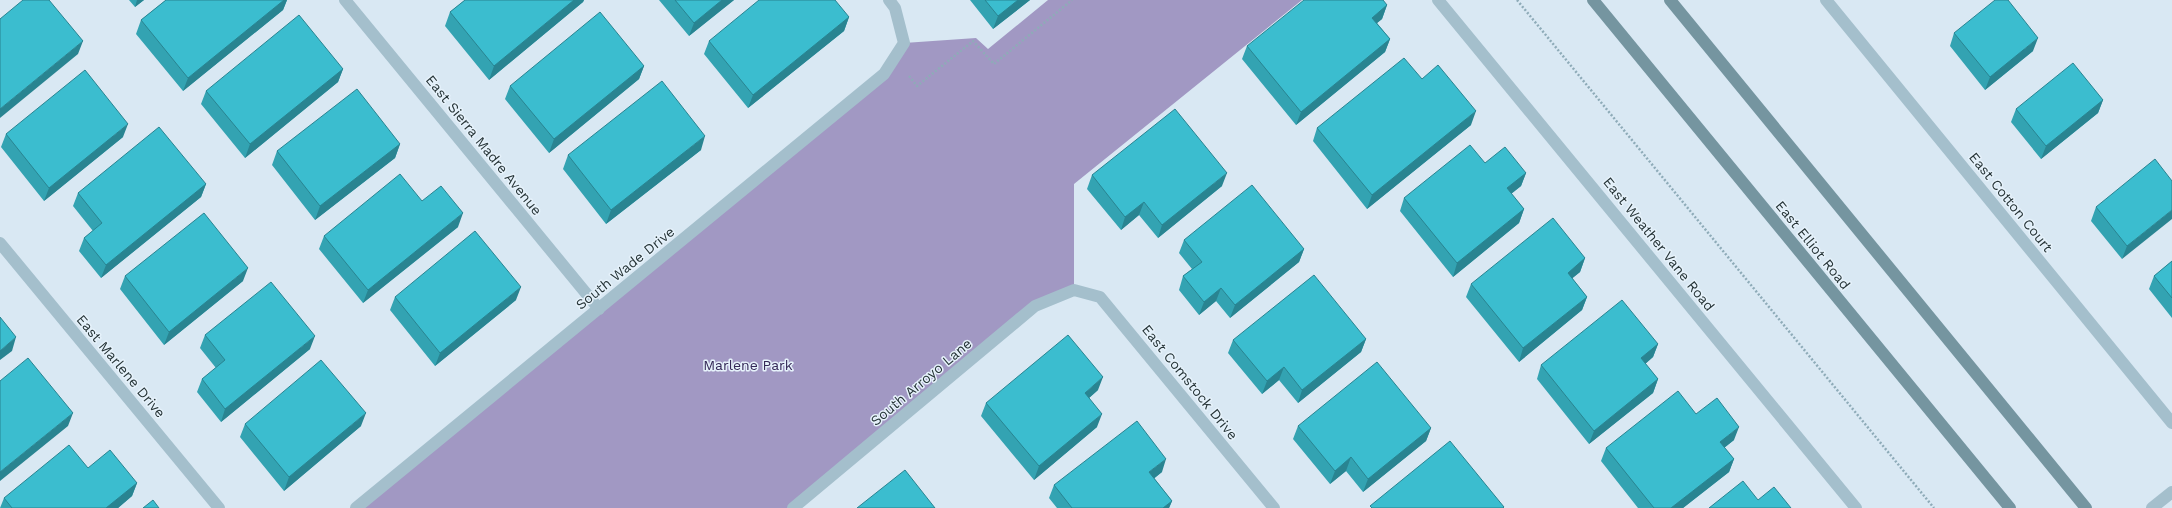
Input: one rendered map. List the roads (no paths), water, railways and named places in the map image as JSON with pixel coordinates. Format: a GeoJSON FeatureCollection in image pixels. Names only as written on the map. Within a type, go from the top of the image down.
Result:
{"type":"FeatureCollection","features":[{"type":"Feature","properties":{"kind":"main road","name":"East Elliot Road"},"geometry":{"type":"LineString","coordinates":[[1593,0],[2010,508]]}},
{"type":"Feature","properties":{"kind":"main road"},"geometry":{"type":"LineString","coordinates":[[1670,0],[2086,508]]}},
{"type":"Feature","properties":{"kind":"street","name":"East Sierra Madre Avenue"},"geometry":{"type":"LineString","coordinates":[[345,0],[599,308]]}},
{"type":"Feature","properties":{"kind":"street","name":"South Wade Drive"},"geometry":{"type":"LineString","coordinates":[[356,508],[884,74],[904,43],[895,8],[889,0]]}},
{"type":"Feature","properties":{"kind":"street","name":"East Weather Vane Road"},"geometry":{"type":"LineString","coordinates":[[1438,0],[1856,508]]}},
{"type":"Feature","properties":{"kind":"street","name":"East Cotton Court"},"geometry":{"type":"LineString","coordinates":[[1826,0],[2172,423]]}},
{"type":"Feature","properties":{"kind":"street","name":"East Marlene Drive"},"geometry":{"type":"LineString","coordinates":[[0,243],[219,508]]}},
{"type":"Feature","properties":{"kind":"street","name":"South Arroyo Lane"},"geometry":{"type":"LineString","coordinates":[[793,508],[1034,306],[1074,290]]}},
{"type":"Feature","properties":{"kind":"street","name":"East Comstock Drive"},"geometry":{"type":"LineString","coordinates":[[1074,290],[1100,297],[1274,508]]}},
{"type":"Feature","properties":{"kind":"street"},"geometry":{"type":"LineString","coordinates":[[2152,508],[2172,492]]}},
{"type":"Feature","properties":{"kind":"park label","name":"Marlene Park"},"geometry":{"type":"Point","coordinates":[748,365]}}]}
